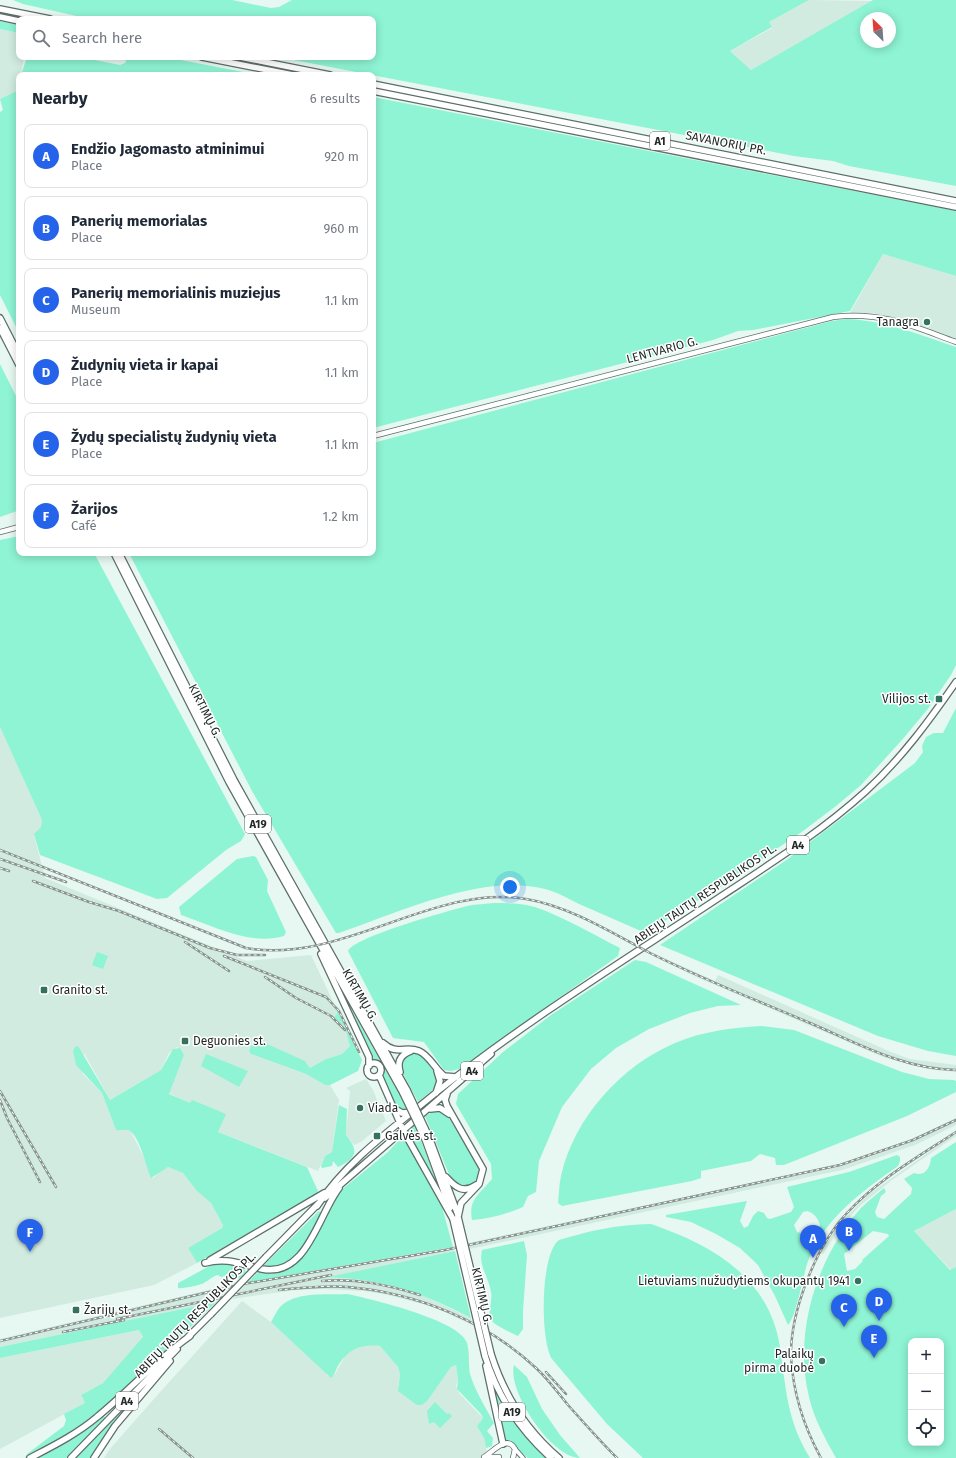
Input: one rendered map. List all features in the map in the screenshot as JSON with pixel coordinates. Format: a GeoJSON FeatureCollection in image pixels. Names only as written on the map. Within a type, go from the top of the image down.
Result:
{"type":"FeatureCollection","features":[{"type":"Feature","properties":{"kind":"highway"},"geometry":{"type":"LineString","coordinates":[[0,9],[35,16]]}},
{"type":"Feature","properties":{"kind":"highway"},"geometry":{"type":"LineString","coordinates":[[0,17],[16,20]]}},
{"type":"Feature","properties":{"kind":"highway"},"geometry":{"type":"LineString","coordinates":[[217,60],[277,72]]}},
{"type":"Feature","properties":{"kind":"highway"},"geometry":{"type":"LineString","coordinates":[[255,60],[315,72]]}},
{"type":"Feature","properties":{"kind":"highway","name":"SAVANORIŲ PR."},"geometry":{"type":"LineString","coordinates":[[376,85],[956,201]]}},
{"type":"Feature","properties":{"kind":"highway","name":"SAVANORIŲ PR."},"geometry":{"type":"LineString","coordinates":[[376,92],[956,207]]}},
{"type":"Feature","properties":{"kind":"highway"},"geometry":{"type":"LineString","coordinates":[[0,318],[16,349]]}},
{"type":"Feature","properties":{"kind":"highway"},"geometry":{"type":"LineString","coordinates":[[0,328],[16,359]]}},
{"type":"Feature","properties":{"kind":"highway","name":"KIRTIMŲ G."},"geometry":{"type":"LineString","coordinates":[[116,556],[229,782],[311,932],[405,1092],[445,1175],[487,1356],[500,1392],[511,1412],[528,1434],[551,1458]]}},
{"type":"Feature","properties":{"kind":"highway","name":"KIRTIMŲ G."},"geometry":{"type":"LineString","coordinates":[[120,556],[234,780],[380,1040],[401,1079],[405,1092]]}},
{"type":"Feature","properties":{"kind":"highway"},"geometry":{"type":"LineString","coordinates":[[124,556],[124,564]]}},
{"type":"Feature","properties":{"kind":"highway","name":"ABIEJŲ TAUTŲ RESPUBLIKOS PL."},"geometry":{"type":"LineString","coordinates":[[317,1206],[327,1191],[363,1155],[457,1076],[549,1010],[788,852],[845,810],[872,786],[906,750],[956,682]]}},
{"type":"Feature","properties":{"kind":"highway"},"geometry":{"type":"LineString","coordinates":[[311,932],[369,1057],[367,1072],[376,1076],[386,1092],[403,1130],[455,1218]]}},
{"type":"Feature","properties":{"kind":"highway"},"geometry":{"type":"LineString","coordinates":[[380,1040],[388,1048],[395,1050],[413,1048],[425,1055],[437,1070],[446,1077],[457,1076]]}},
{"type":"Feature","properties":{"kind":"highway","name":"ABIEJŲ TAUTŲ RESPUBLIKOS PL."},"geometry":{"type":"LineString","coordinates":[[72,1458],[300,1222],[350,1176],[448,1092],[495,1049]]}},
{"type":"Feature","properties":{"kind":"highway"},"geometry":{"type":"LineString","coordinates":[[401,1079],[398,1065],[400,1059],[406,1053],[417,1050]]}},
{"type":"Feature","properties":{"kind":"highway"},"geometry":{"type":"LineString","coordinates":[[369,1066],[374,1064],[378,1066],[380,1070],[376,1076]]}},
{"type":"Feature","properties":{"kind":"highway"},"geometry":{"type":"LineString","coordinates":[[435,1094],[440,1081],[437,1070]]}},
{"type":"Feature","properties":{"kind":"highway"},"geometry":{"type":"LineString","coordinates":[[448,1092],[446,1103],[454,1120],[481,1165],[483,1175],[477,1188],[462,1201],[455,1218]]}},
{"type":"Feature","properties":{"kind":"highway"},"geometry":{"type":"LineString","coordinates":[[426,1111],[437,1107],[442,1108],[454,1120]]}},
{"type":"Feature","properties":{"kind":"highway"},"geometry":{"type":"LineString","coordinates":[[393,1108],[402,1113],[414,1111]]}},
{"type":"Feature","properties":{"kind":"highway","name":"KIRTIMŲ G."},"geometry":{"type":"LineString","coordinates":[[427,1138],[455,1218]]}},
{"type":"Feature","properties":{"kind":"highway"},"geometry":{"type":"LineString","coordinates":[[445,1175],[454,1186],[462,1189],[470,1188],[481,1181]]}},
{"type":"Feature","properties":{"kind":"highway"},"geometry":{"type":"LineString","coordinates":[[327,1191],[205,1263],[217,1260],[230,1260],[269,1270],[279,1268],[293,1262],[304,1250],[333,1196],[350,1176]]}},
{"type":"Feature","properties":{"kind":"highway"},"geometry":{"type":"LineString","coordinates":[[290,1214],[297,1214],[300,1222]]}},
{"type":"Feature","properties":{"kind":"highway"},"geometry":{"type":"LineString","coordinates":[[228,1250],[226,1256],[230,1260]]}},
{"type":"Feature","properties":{"kind":"highway"},"geometry":{"type":"LineString","coordinates":[[30,1458],[73,1434],[96,1418],[162,1358],[190,1336]]}},
{"type":"Feature","properties":{"kind":"highway"},"geometry":{"type":"LineString","coordinates":[[94,1458],[115,1426],[183,1343]]}},
{"type":"Feature","properties":{"kind":"highway"},"geometry":{"type":"LineString","coordinates":[[487,1356],[502,1444]]}},
{"type":"Feature","properties":{"kind":"highway","name":"KIRTIMŲ G."},"geometry":{"type":"LineString","coordinates":[[487,1356],[505,1390],[526,1423],[559,1458]]}},
{"type":"Feature","properties":{"kind":"main road","name":"LENTVARIO G."},"geometry":{"type":"LineString","coordinates":[[376,435],[833,317],[863,315],[877,316],[904,323],[956,342]]}},
{"type":"Feature","properties":{"kind":"main road"},"geometry":{"type":"LineString","coordinates":[[0,532],[16,528]]}},
{"type":"Feature","properties":{"kind":"main road"},"geometry":{"type":"LineString","coordinates":[[483,1458],[498,1449],[502,1444],[510,1444],[515,1449],[513,1458]]}},
{"type":"Feature","properties":{"kind":"main road"},"geometry":{"type":"LineString","coordinates":[[483,1458],[499,1457],[498,1449]]}},
{"type":"Feature","properties":{"kind":"street"},"geometry":{"type":"LineString","coordinates":[[515,1449],[523,1458]]}},
{"type":"Feature","properties":{"kind":"street"},"geometry":{"type":"LineString","coordinates":[[513,1458],[523,1458]]}},
{"type":"Feature","properties":{"kind":"shaded area"},"geometry":{"type":"Polygon","coordinates":[[[809,0],[874,1],[751,70],[730,51],[772,28],[769,22],[809,0]]]}},
{"type":"Feature","properties":{"kind":"shaded area"},"geometry":{"type":"Polygon","coordinates":[[[0,29],[16,32],[16,60],[24,60],[22,72],[16,72],[16,91],[0,99],[0,29]]]}},
{"type":"Feature","properties":{"kind":"shaded area"},"geometry":{"type":"Polygon","coordinates":[[[883,254],[956,276],[956,340],[891,317],[871,313],[850,313],[883,254]]]}},
{"type":"Feature","properties":{"kind":"shaded area"},"geometry":{"type":"Polygon","coordinates":[[[0,727],[42,820],[41,827],[34,835],[45,878],[247,961],[311,955],[337,1010],[335,1017],[345,1027],[350,1040],[350,1046],[342,1054],[326,1059],[310,1068],[305,1061],[249,1051],[251,1054],[306,1074],[325,1085],[330,1085],[339,1100],[332,1152],[325,1156],[318,1171],[218,1132],[225,1114],[190,1104],[169,1093],[184,1055],[177,1047],[169,1053],[161,1070],[110,1100],[84,1053],[83,1074],[102,1093],[116,1130],[126,1129],[131,1132],[147,1163],[150,1176],[153,1178],[163,1169],[168,1167],[183,1173],[197,1191],[211,1203],[223,1225],[222,1228],[188,1248],[197,1263],[154,1285],[0,1318],[0,727]]]}},
{"type":"Feature","properties":{"kind":"shaded area"},"geometry":{"type":"Polygon","coordinates":[[[653,953],[715,981],[718,975],[891,1052],[910,1059],[956,1065],[956,1072],[929,1069],[883,1057],[692,975],[652,955],[653,953]]]}},
{"type":"Feature","properties":{"kind":"shaded area"},"geometry":{"type":"Polygon","coordinates":[[[366,1079],[373,1090],[386,1121],[361,1142],[354,1145],[346,1135],[350,1091],[346,1088],[366,1079]]]}},
{"type":"Feature","properties":{"kind":"shaded area"},"geometry":{"type":"Polygon","coordinates":[[[956,1118],[956,1125],[915,1145],[842,1170],[470,1249],[468,1243],[840,1164],[912,1139],[956,1118]]]}},
{"type":"Feature","properties":{"kind":"shaded area"},"geometry":{"type":"Polygon","coordinates":[[[956,1133],[956,1136],[892,1180],[861,1205],[841,1226],[823,1254],[820,1253],[839,1224],[869,1194],[956,1133]]]}},
{"type":"Feature","properties":{"kind":"shaded area"},"geometry":{"type":"Polygon","coordinates":[[[956,1209],[956,1267],[951,1270],[914,1231],[956,1209]]]}},
{"type":"Feature","properties":{"kind":"shaded area"},"geometry":{"type":"Polygon","coordinates":[[[453,1247],[454,1251],[330,1277],[369,1280],[411,1290],[471,1318],[472,1325],[434,1307],[388,1295],[365,1291],[321,1289],[295,1290],[232,1299],[248,1282],[453,1247]]]}},
{"type":"Feature","properties":{"kind":"shaded area"},"geometry":{"type":"Polygon","coordinates":[[[234,1284],[216,1302],[0,1347],[0,1339],[234,1284]]]}},
{"type":"Feature","properties":{"kind":"shaded area"},"geometry":{"type":"Polygon","coordinates":[[[242,1301],[271,1322],[324,1370],[328,1376],[335,1374],[345,1356],[353,1350],[367,1344],[380,1346],[398,1367],[400,1374],[398,1387],[428,1400],[451,1367],[456,1365],[458,1379],[456,1386],[459,1393],[483,1418],[477,1426],[484,1438],[488,1458],[104,1458],[109,1450],[242,1301]]]}},
{"type":"Feature","properties":{"kind":"shaded area"},"geometry":{"type":"Polygon","coordinates":[[[139,1330],[143,1338],[103,1383],[81,1395],[85,1403],[0,1449],[0,1358],[139,1330]]]}},
{"type":"Feature","properties":{"kind":"green space"},"geometry":{"type":"Polygon","coordinates":[[[13,0],[232,0],[271,8],[279,7],[292,0],[809,0],[769,22],[772,27],[730,51],[751,70],[873,0],[956,0],[956,186],[849,166],[833,161],[794,156],[376,76],[376,72],[356,72],[294,60],[376,60],[376,16],[77,16],[23,4],[13,0]]]}},
{"type":"Feature","properties":{"kind":"green space"},"geometry":{"type":"Polygon","coordinates":[[[0,21],[16,24],[16,32],[0,29],[0,21]]]}},
{"type":"Feature","properties":{"kind":"green space"},"geometry":{"type":"Polygon","coordinates":[[[26,60],[94,60],[120,65],[125,63],[126,60],[181,60],[243,72],[22,72],[26,60]]]}},
{"type":"Feature","properties":{"kind":"green space"},"geometry":{"type":"Polygon","coordinates":[[[16,91],[16,327],[0,295],[0,112],[3,110],[0,99],[16,91]]]}},
{"type":"Feature","properties":{"kind":"green space"},"geometry":{"type":"Polygon","coordinates":[[[376,98],[956,211],[956,276],[883,254],[850,311],[753,330],[738,331],[713,340],[376,427],[376,98]]]}},
{"type":"Feature","properties":{"kind":"green space"},"geometry":{"type":"Polygon","coordinates":[[[846,319],[874,322],[916,333],[956,347],[956,665],[951,675],[927,710],[861,785],[836,806],[803,831],[725,884],[650,930],[641,931],[549,890],[520,885],[494,886],[468,890],[441,897],[336,933],[252,791],[131,556],[376,556],[376,442],[832,321],[846,319]]]}},
{"type":"Feature","properties":{"kind":"green space"},"geometry":{"type":"Polygon","coordinates":[[[0,364],[16,396],[16,511],[0,517],[0,364]]]}},
{"type":"Feature","properties":{"kind":"green space"},"geometry":{"type":"Polygon","coordinates":[[[16,537],[16,556],[96,556],[245,834],[241,841],[226,850],[167,898],[157,899],[40,855],[34,834],[41,827],[42,820],[0,727],[0,540],[16,537]]]}},
{"type":"Feature","properties":{"kind":"green space"},"geometry":{"type":"Polygon","coordinates":[[[956,708],[956,1056],[928,1051],[878,1036],[660,945],[785,861],[915,763],[923,752],[922,746],[926,737],[934,733],[943,733],[956,708]]]}},
{"type":"Feature","properties":{"kind":"green space"},"geometry":{"type":"Polygon","coordinates":[[[253,856],[256,857],[268,880],[267,891],[286,932],[284,936],[271,938],[245,937],[181,915],[179,907],[237,859],[253,856]]]}},
{"type":"Feature","properties":{"kind":"green space"},"geometry":{"type":"Polygon","coordinates":[[[495,903],[530,906],[546,911],[620,948],[618,956],[459,1069],[451,1071],[444,1070],[424,1042],[393,1038],[348,951],[354,945],[366,939],[403,925],[467,906],[495,903]]]}},
{"type":"Feature","properties":{"kind":"green space"},"geometry":{"type":"Polygon","coordinates":[[[97,952],[108,956],[103,969],[92,965],[97,952]]]}},
{"type":"Feature","properties":{"kind":"green space"},"geometry":{"type":"Polygon","coordinates":[[[635,960],[646,962],[741,1005],[718,1006],[690,1013],[649,1029],[616,1048],[591,1069],[562,1107],[539,1161],[536,1192],[528,1196],[523,1207],[498,1216],[472,1220],[471,1213],[473,1202],[492,1179],[491,1164],[456,1104],[458,1094],[503,1052],[551,1015],[635,960]]]}},
{"type":"Feature","properties":{"kind":"green space"},"geometry":{"type":"Polygon","coordinates":[[[332,975],[408,1110],[401,1111],[396,1107],[382,1079],[381,1067],[378,1064],[373,1063],[332,975]]]}},
{"type":"Feature","properties":{"kind":"green space"},"geometry":{"type":"Polygon","coordinates":[[[337,1010],[362,1060],[358,1071],[330,1085],[325,1085],[306,1074],[251,1054],[249,1051],[254,1040],[256,1039],[305,1061],[310,1068],[326,1059],[342,1054],[350,1046],[345,1027],[334,1017],[337,1014],[337,1010]]]}},
{"type":"Feature","properties":{"kind":"green space"},"geometry":{"type":"Polygon","coordinates":[[[761,1026],[794,1030],[902,1072],[929,1079],[954,1080],[956,1081],[956,1092],[907,1116],[784,1165],[776,1165],[775,1158],[760,1154],[751,1161],[701,1171],[701,1178],[692,1181],[562,1206],[558,1203],[561,1176],[567,1155],[577,1134],[589,1114],[603,1096],[636,1065],[655,1053],[686,1039],[718,1031],[761,1026]]]}},
{"type":"Feature","properties":{"kind":"green space"},"geometry":{"type":"Polygon","coordinates":[[[78,1046],[110,1100],[161,1070],[173,1049],[180,1048],[184,1055],[169,1094],[190,1103],[192,1100],[226,1114],[218,1132],[307,1167],[318,1191],[316,1194],[197,1263],[188,1248],[222,1228],[223,1225],[211,1203],[197,1191],[183,1173],[168,1167],[151,1178],[136,1138],[128,1130],[116,1130],[102,1093],[76,1065],[73,1051],[75,1047],[78,1046]]]}},
{"type":"Feature","properties":{"kind":"green space"},"geometry":{"type":"Polygon","coordinates":[[[413,1052],[424,1058],[437,1076],[437,1086],[418,1102],[401,1066],[404,1056],[413,1052]]]}},
{"type":"Feature","properties":{"kind":"green space"},"geometry":{"type":"Polygon","coordinates":[[[206,1054],[248,1071],[239,1087],[201,1066],[206,1054]]]}},
{"type":"Feature","properties":{"kind":"green space"},"geometry":{"type":"Polygon","coordinates":[[[339,1105],[347,1109],[346,1135],[353,1145],[354,1154],[349,1160],[338,1167],[333,1161],[332,1166],[322,1168],[321,1166],[325,1156],[332,1152],[339,1105]]]}},
{"type":"Feature","properties":{"kind":"green space"},"geometry":{"type":"Polygon","coordinates":[[[438,1109],[447,1115],[477,1164],[480,1172],[478,1178],[468,1187],[460,1187],[451,1179],[425,1116],[438,1109]]]}},
{"type":"Feature","properties":{"kind":"green space"},"geometry":{"type":"Polygon","coordinates":[[[415,1125],[442,1196],[408,1134],[408,1130],[415,1125]]]}},
{"type":"Feature","properties":{"kind":"green space"},"geometry":{"type":"Polygon","coordinates":[[[400,1139],[405,1140],[442,1207],[453,1247],[248,1282],[259,1271],[275,1271],[288,1267],[299,1261],[306,1252],[340,1191],[388,1152],[400,1139]]]}},
{"type":"Feature","properties":{"kind":"green space"},"geometry":{"type":"Polygon","coordinates":[[[956,1142],[956,1209],[914,1231],[950,1270],[956,1267],[956,1458],[836,1458],[814,1413],[809,1397],[805,1372],[804,1347],[812,1296],[832,1249],[845,1228],[861,1208],[884,1188],[886,1192],[881,1196],[875,1212],[877,1217],[884,1219],[911,1194],[912,1188],[904,1179],[914,1173],[924,1173],[931,1158],[956,1142]],[[873,1231],[844,1254],[847,1271],[855,1269],[863,1261],[862,1260],[889,1236],[888,1234],[873,1231]]]}},
{"type":"Feature","properties":{"kind":"green space"},"geometry":{"type":"Polygon","coordinates":[[[897,1155],[900,1157],[898,1166],[870,1186],[844,1208],[822,1234],[807,1264],[794,1314],[788,1325],[775,1296],[758,1265],[740,1248],[691,1222],[666,1217],[666,1215],[747,1201],[740,1221],[744,1228],[748,1226],[753,1216],[758,1211],[764,1213],[767,1218],[770,1219],[791,1212],[794,1207],[787,1187],[849,1172],[897,1155]],[[807,1211],[803,1212],[794,1225],[797,1232],[809,1235],[816,1233],[820,1225],[815,1216],[807,1211]]]}},
{"type":"Feature","properties":{"kind":"green space"},"geometry":{"type":"Polygon","coordinates":[[[319,1211],[321,1216],[312,1233],[299,1252],[291,1260],[283,1265],[274,1267],[264,1265],[319,1211]]]}},
{"type":"Feature","properties":{"kind":"green space"},"geometry":{"type":"Polygon","coordinates":[[[651,1224],[674,1232],[716,1254],[734,1267],[750,1283],[764,1301],[774,1322],[780,1347],[786,1391],[792,1418],[796,1431],[810,1458],[643,1458],[607,1424],[552,1359],[545,1334],[544,1298],[548,1262],[553,1248],[559,1240],[583,1233],[615,1227],[651,1224]]]}},
{"type":"Feature","properties":{"kind":"green space"},"geometry":{"type":"Polygon","coordinates":[[[524,1241],[527,1255],[523,1329],[518,1336],[491,1320],[491,1292],[481,1261],[481,1256],[482,1250],[524,1241]]]}},
{"type":"Feature","properties":{"kind":"green space"},"geometry":{"type":"Polygon","coordinates":[[[455,1251],[471,1318],[435,1301],[402,1288],[368,1281],[328,1277],[455,1251]]]}},
{"type":"Feature","properties":{"kind":"green space"},"geometry":{"type":"Polygon","coordinates":[[[220,1262],[243,1266],[246,1272],[240,1278],[228,1275],[221,1277],[218,1275],[196,1286],[178,1288],[178,1283],[213,1264],[220,1262]]]}},
{"type":"Feature","properties":{"kind":"green space"},"geometry":{"type":"Polygon","coordinates":[[[347,1294],[413,1312],[449,1326],[461,1334],[467,1343],[469,1370],[472,1380],[494,1423],[487,1431],[493,1438],[492,1446],[486,1448],[484,1438],[477,1426],[483,1418],[481,1414],[457,1389],[458,1379],[456,1365],[451,1367],[428,1400],[422,1405],[417,1405],[398,1391],[400,1374],[398,1367],[380,1346],[362,1347],[352,1351],[339,1364],[331,1378],[271,1322],[281,1306],[295,1298],[312,1295],[347,1294]]]}},
{"type":"Feature","properties":{"kind":"green space"},"geometry":{"type":"Polygon","coordinates":[[[216,1302],[126,1388],[95,1415],[62,1439],[25,1458],[27,1454],[64,1426],[66,1420],[64,1414],[85,1403],[81,1395],[103,1383],[143,1337],[139,1330],[0,1358],[0,1347],[216,1302]]]}},
{"type":"Feature","properties":{"kind":"green space"},"geometry":{"type":"Polygon","coordinates":[[[514,1365],[527,1377],[542,1409],[560,1435],[580,1458],[569,1455],[557,1447],[545,1436],[534,1422],[517,1391],[514,1377],[514,1365]]]}},
{"type":"Feature","properties":{"kind":"green space"},"geometry":{"type":"Polygon","coordinates":[[[490,1375],[514,1420],[521,1430],[547,1458],[528,1458],[518,1450],[512,1442],[505,1441],[490,1375]]]}},
{"type":"Feature","properties":{"kind":"green space"},"geometry":{"type":"Polygon","coordinates":[[[140,1393],[110,1429],[91,1458],[76,1458],[140,1393]]]}},
{"type":"Feature","properties":{"kind":"green space"},"geometry":{"type":"Polygon","coordinates":[[[435,1402],[447,1414],[449,1413],[452,1416],[440,1428],[434,1422],[429,1424],[427,1411],[435,1402]]]}},
{"type":"Feature","properties":{"kind":"green space"},"geometry":{"type":"Polygon","coordinates":[[[103,1416],[106,1418],[66,1458],[36,1458],[103,1416]]]}},
{"type":"Feature","properties":{"kind":"railway"},"geometry":{"type":"LineString","coordinates":[[0,850],[246,948],[282,950],[317,945],[352,936],[422,912],[457,902],[491,897],[526,899],[574,914],[689,972],[881,1054],[917,1065],[936,1069],[956,1070]]}},
{"type":"Feature","properties":{"kind":"railway"},"geometry":{"type":"LineString","coordinates":[[0,859],[66,882]]}},
{"type":"Feature","properties":{"kind":"railway"},"geometry":{"type":"LineString","coordinates":[[0,868],[9,871]]}},
{"type":"Feature","properties":{"kind":"railway"},"geometry":{"type":"LineString","coordinates":[[33,881],[89,902],[119,911],[210,948],[237,955],[265,955]]}},
{"type":"Feature","properties":{"kind":"railway"},"geometry":{"type":"LineString","coordinates":[[185,942],[229,971]]}},
{"type":"Feature","properties":{"kind":"railway"},"geometry":{"type":"LineString","coordinates":[[224,956],[326,997],[339,1011],[359,1052]]}},
{"type":"Feature","properties":{"kind":"railway"},"geometry":{"type":"LineString","coordinates":[[265,977],[296,998],[331,1016],[345,1030]]}},
{"type":"Feature","properties":{"kind":"railway"},"geometry":{"type":"LineString","coordinates":[[0,1091],[56,1187]]}},
{"type":"Feature","properties":{"kind":"railway"},"geometry":{"type":"LineString","coordinates":[[0,1100],[7,1118],[40,1182]]}},
{"type":"Feature","properties":{"kind":"railway"},"geometry":{"type":"LineString","coordinates":[[0,1341],[243,1284],[445,1250],[840,1165],[913,1140],[956,1120]]}},
{"type":"Feature","properties":{"kind":"railway"},"geometry":{"type":"LineString","coordinates":[[821,1458],[809,1434],[800,1409],[792,1370],[792,1339],[795,1320],[807,1280],[825,1243],[847,1213],[859,1201],[885,1179],[956,1132]]}},
{"type":"Feature","properties":{"kind":"railway"},"geometry":{"type":"LineString","coordinates":[[117,1319],[331,1275]]}},
{"type":"Feature","properties":{"kind":"railway"},"geometry":{"type":"LineString","coordinates":[[322,1281],[360,1281],[396,1288],[420,1295]]}},
{"type":"Feature","properties":{"kind":"railway"},"geometry":{"type":"LineString","coordinates":[[279,1290],[331,1286],[374,1290],[425,1303],[473,1323],[495,1336],[536,1368],[617,1458]]}},
{"type":"Feature","properties":{"kind":"railway"},"geometry":{"type":"LineString","coordinates":[[63,1332],[124,1320]]}},
{"type":"Feature","properties":{"kind":"railway"},"geometry":{"type":"LineString","coordinates":[[546,1372],[566,1394]]}},
{"type":"Feature","properties":{"kind":"railway"},"geometry":{"type":"LineString","coordinates":[[159,1429],[193,1458]]}},
{"type":"Feature","properties":{"kind":"place","name":"Tanagra"},"geometry":{"type":"Point","coordinates":[927,322]}},
{"type":"Feature","properties":{"kind":"place","name":"Vilijos st."},"geometry":{"type":"Point","coordinates":[939,699]}},
{"type":"Feature","properties":{"kind":"place","name":"Granito st."},"geometry":{"type":"Point","coordinates":[44,990]}},
{"type":"Feature","properties":{"kind":"place","name":"Deguonies st."},"geometry":{"type":"Point","coordinates":[185,1041]}},
{"type":"Feature","properties":{"kind":"place","name":"Viada"},"geometry":{"type":"Point","coordinates":[360,1108]}},
{"type":"Feature","properties":{"kind":"place","name":"Galvės st."},"geometry":{"type":"Point","coordinates":[377,1136]}},
{"type":"Feature","properties":{"kind":"place","name":"Panerių memorialas"},"geometry":{"type":"Point","coordinates":[849,1251]}},
{"type":"Feature","properties":{"kind":"place","name":"Žarijos"},"geometry":{"type":"Point","coordinates":[30,1252]}},
{"type":"Feature","properties":{"kind":"place","name":"Endžio Jagomasto atminimui"},"geometry":{"type":"Point","coordinates":[813,1258]}},
{"type":"Feature","properties":{"kind":"place","name":"Lietuviams nužudytiems okupantų 1941"},"geometry":{"type":"Point","coordinates":[858,1281]}},
{"type":"Feature","properties":{"kind":"place","name":"Žarijų st."},"geometry":{"type":"Point","coordinates":[76,1310]}},
{"type":"Feature","properties":{"kind":"place","name":"Žudynių vieta ir kapai"},"geometry":{"type":"Point","coordinates":[879,1321]}},
{"type":"Feature","properties":{"kind":"place","name":"Panerių memorialinis muziejus"},"geometry":{"type":"Point","coordinates":[844,1327]}},
{"type":"Feature","properties":{"kind":"place","name":"Žydų specialistų žudynių vieta"},"geometry":{"type":"Point","coordinates":[874,1358]}},
{"type":"Feature","properties":{"kind":"place","name":"Palaikų pirma duobė"},"geometry":{"type":"Point","coordinates":[822,1361]}}]}
